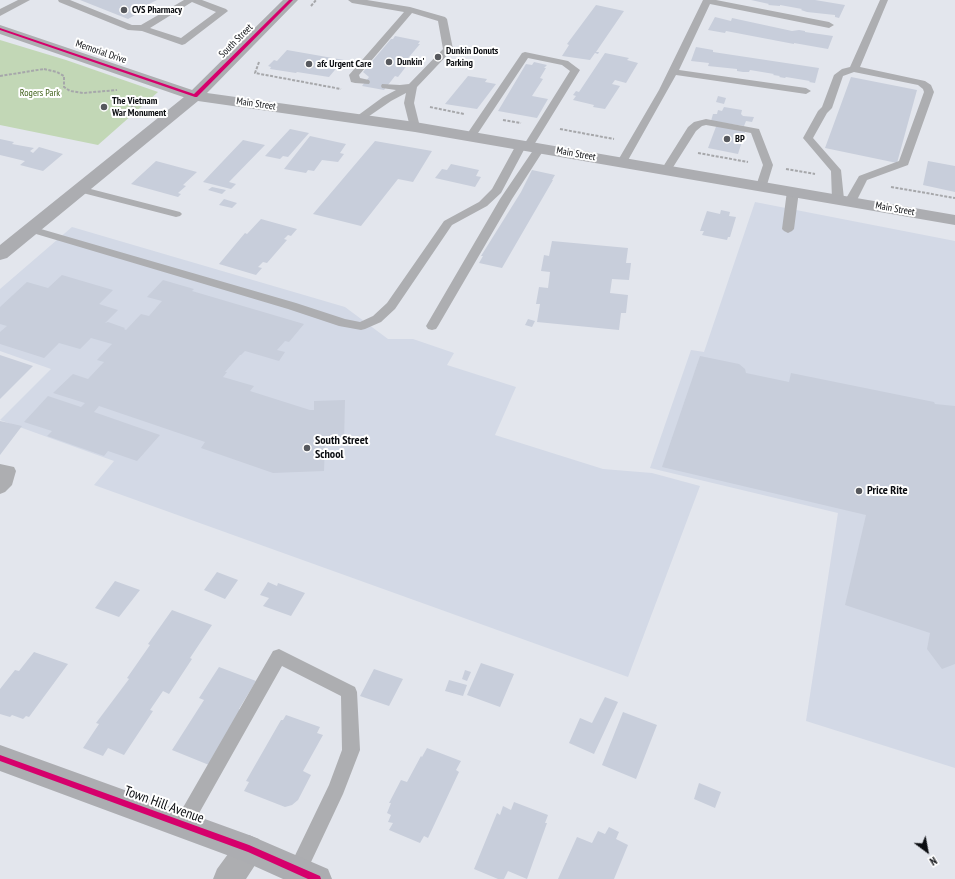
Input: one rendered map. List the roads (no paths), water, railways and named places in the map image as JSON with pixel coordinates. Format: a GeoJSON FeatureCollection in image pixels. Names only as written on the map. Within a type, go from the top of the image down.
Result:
{"type":"FeatureCollection","features":[{"type":"Feature","properties":{"kind":"main road","name":"South Street"},"geometry":{"type":"LineString","coordinates":[[0,254],[196,96],[291,0]]}},
{"type":"Feature","properties":{"kind":"main road","name":"Main Street"},"geometry":{"type":"LineString","coordinates":[[196,96],[415,127],[955,220]]}},
{"type":"Feature","properties":{"kind":"main road","name":"Town Hill Avenue"},"geometry":{"type":"LineString","coordinates":[[0,758],[249,849],[307,874]]}},
{"type":"Feature","properties":{"kind":"street","name":"Memorial Drive"},"geometry":{"type":"LineString","coordinates":[[0,29],[196,96]]}},
{"type":"Feature","properties":{"kind":"street"},"geometry":{"type":"LineString","coordinates":[[228,879],[249,849]]}},
{"type":"Feature","properties":{"kind":"lane"},"geometry":{"type":"LineString","coordinates":[[0,13],[25,0]]}},
{"type":"Feature","properties":{"kind":"lane"},"geometry":{"type":"LineString","coordinates":[[62,0],[131,28],[142,28],[182,42],[223,11],[194,0]]}},
{"type":"Feature","properties":{"kind":"lane"},"geometry":{"type":"LineString","coordinates":[[142,28],[190,0]]}},
{"type":"Feature","properties":{"kind":"lane"},"geometry":{"type":"LineString","coordinates":[[352,0],[410,10],[442,19],[448,49],[412,86],[387,99],[358,119]]}},
{"type":"Feature","properties":{"kind":"lane"},"geometry":{"type":"LineString","coordinates":[[854,69],[884,0]]}},
{"type":"Feature","properties":{"kind":"lane"},"geometry":{"type":"LineString","coordinates":[[622,162],[673,72],[708,1],[829,25]]}},
{"type":"Feature","properties":{"kind":"lane"},"geometry":{"type":"LineString","coordinates":[[365,82],[355,80],[354,75],[410,10]]}},
{"type":"Feature","properties":{"kind":"lane"},"geometry":{"type":"LineString","coordinates":[[432,326],[506,199],[539,126],[575,70],[565,63],[525,55],[470,137]]}},
{"type":"Feature","properties":{"kind":"lane"},"geometry":{"type":"LineString","coordinates":[[854,69],[921,83],[927,87],[929,92],[904,163],[863,178],[844,200],[836,170],[808,138],[823,111],[827,108],[839,74],[854,69]]}},
{"type":"Feature","properties":{"kind":"lane"},"geometry":{"type":"LineString","coordinates":[[673,72],[806,91]]}},
{"type":"Feature","properties":{"kind":"lane"},"geometry":{"type":"LineString","coordinates":[[386,86],[400,88],[412,86]]}},
{"type":"Feature","properties":{"kind":"lane"},"geometry":{"type":"LineString","coordinates":[[412,86],[409,103],[415,127]]}},
{"type":"Feature","properties":{"kind":"lane"},"geometry":{"type":"LineString","coordinates":[[666,170],[692,129],[698,124],[706,122],[756,131],[768,166],[762,186]]}},
{"type":"Feature","properties":{"kind":"lane"},"geometry":{"type":"LineString","coordinates":[[30,229],[292,306],[343,323],[361,326],[377,319],[391,306],[448,222],[483,204],[497,191],[529,147]]}},
{"type":"Feature","properties":{"kind":"lane"},"geometry":{"type":"LineString","coordinates":[[79,189],[176,214]]}},
{"type":"Feature","properties":{"kind":"lane"},"geometry":{"type":"LineString","coordinates":[[788,229],[793,191]]}},
{"type":"Feature","properties":{"kind":"lane"},"geometry":{"type":"LineString","coordinates":[[0,469],[9,471],[7,481],[0,488]]}},
{"type":"Feature","properties":{"kind":"lane"},"geometry":{"type":"LineString","coordinates":[[182,825],[279,656],[349,692],[351,750],[307,874]]}},
{"type":"Feature","properties":{"kind":"place","name":"CVS Pharmacy"},"geometry":{"type":"Point","coordinates":[124,10]}},
{"type":"Feature","properties":{"kind":"place","name":"Dunkin Donuts Parking"},"geometry":{"type":"Point","coordinates":[438,57]}},
{"type":"Feature","properties":{"kind":"place","name":"Dunkin'"},"geometry":{"type":"Point","coordinates":[389,62]}},
{"type":"Feature","properties":{"kind":"place","name":"afc Urgent Care"},"geometry":{"type":"Point","coordinates":[309,64]}},
{"type":"Feature","properties":{"kind":"place","name":"The Vietnam War Monument"},"geometry":{"type":"Point","coordinates":[104,107]}},
{"type":"Feature","properties":{"kind":"place","name":"BP"},"geometry":{"type":"Point","coordinates":[727,139]}},
{"type":"Feature","properties":{"kind":"place","name":"South Street School"},"geometry":{"type":"Point","coordinates":[307,448]}},
{"type":"Feature","properties":{"kind":"place","name":"Price Rite"},"geometry":{"type":"Point","coordinates":[859,491]}},
{"type":"Feature","properties":{"kind":"park label","name":"Rogers Park"},"geometry":{"type":"Point","coordinates":[40,93]}}]}
